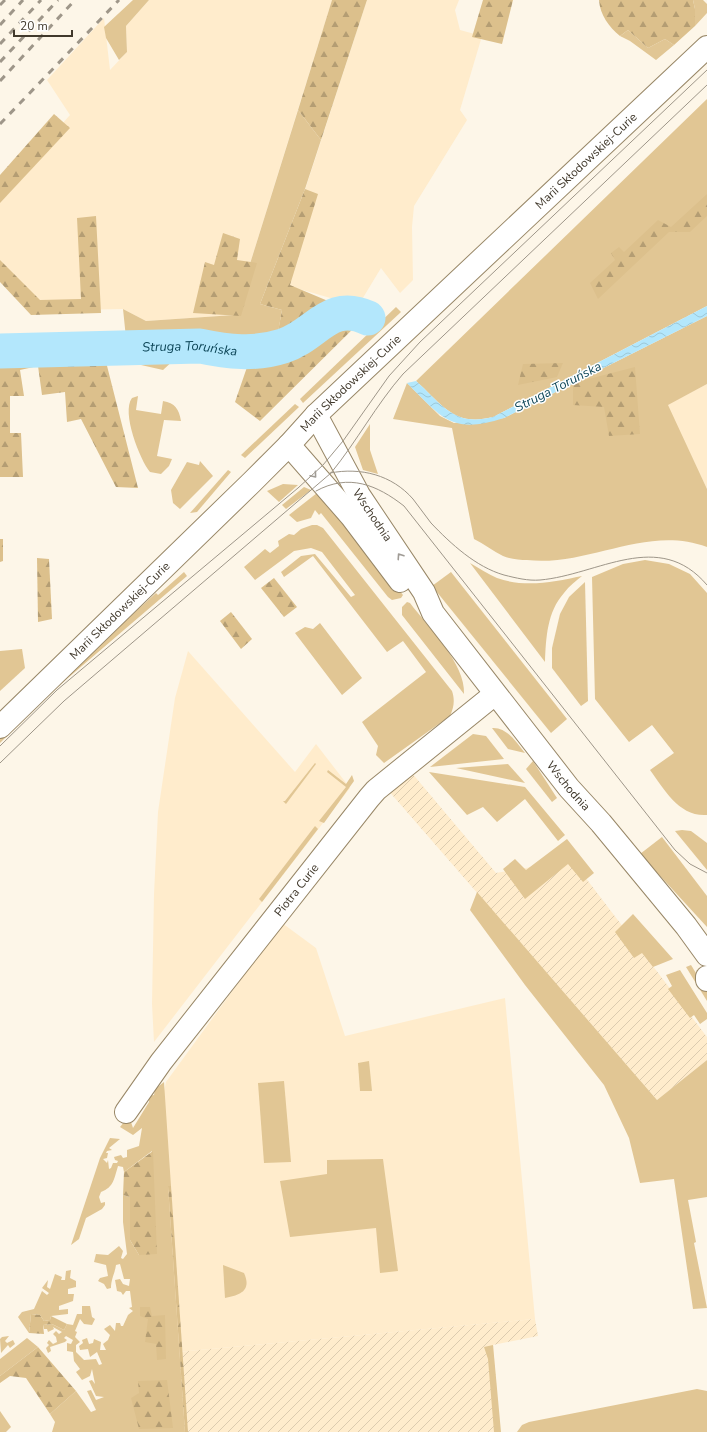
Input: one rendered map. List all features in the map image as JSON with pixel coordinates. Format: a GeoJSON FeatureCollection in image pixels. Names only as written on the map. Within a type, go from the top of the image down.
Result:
{"type":"FeatureCollection","features":[{"type":"Feature","properties":{"kind":"street","name":"Marii Skłodowskiej-Curie"},"geometry":{"type":"LineString","coordinates":[[0,727],[289,445],[316,414],[707,47]]}},
{"type":"Feature","properties":{"kind":"street","name":"Wschodnia"},"geometry":{"type":"LineString","coordinates":[[316,414],[359,495],[424,592],[433,614]]}},
{"type":"Feature","properties":{"kind":"street","name":"Wschodnia"},"geometry":{"type":"LineString","coordinates":[[289,445],[351,516],[412,597],[433,614],[495,694],[540,748],[569,788],[601,823],[686,926],[707,955]]}},
{"type":"Feature","properties":{"kind":"street","name":"Piotra Curie"},"geometry":{"type":"LineString","coordinates":[[126,1112],[161,1062],[376,790],[495,694]]}},
{"type":"Feature","properties":{"kind":"shaded area"},"geometry":{"type":"Polygon","coordinates":[[[133,0],[149,0],[126,26],[127,52],[119,60],[106,38],[104,27],[133,0]]]}},
{"type":"Feature","properties":{"kind":"shaded area"},"geometry":{"type":"Polygon","coordinates":[[[149,0],[332,0],[234,315],[146,321],[123,309],[77,310],[29,303],[0,276],[0,193],[70,115],[47,80],[104,18],[110,70],[127,52],[126,26],[149,0]]]}},
{"type":"Feature","properties":{"kind":"shaded area"},"geometry":{"type":"Polygon","coordinates":[[[367,0],[459,0],[455,10],[460,30],[482,36],[460,110],[467,120],[414,206],[412,227],[413,280],[400,293],[381,268],[358,306],[275,282],[367,0]]]}},
{"type":"Feature","properties":{"kind":"shaded area"},"geometry":{"type":"Polygon","coordinates":[[[693,0],[703,0],[707,4],[707,13],[695,26],[695,9],[693,0]]]}},
{"type":"Feature","properties":{"kind":"shaded area"},"geometry":{"type":"Polygon","coordinates":[[[628,30],[648,48],[665,39],[674,45],[656,60],[630,41],[620,36],[628,30]]]}},
{"type":"Feature","properties":{"kind":"shaded area"},"geometry":{"type":"Polygon","coordinates":[[[707,99],[707,306],[493,417],[468,419],[450,412],[442,406],[416,381],[707,99]]]}},
{"type":"Feature","properties":{"kind":"shaded area"},"geometry":{"type":"Polygon","coordinates":[[[298,110],[321,140],[305,189],[260,304],[282,310],[277,338],[257,338],[248,365],[188,353],[176,358],[163,370],[141,365],[128,357],[123,309],[146,321],[234,315],[298,110]]]}},
{"type":"Feature","properties":{"kind":"shaded area"},"geometry":{"type":"Polygon","coordinates":[[[396,307],[401,312],[303,403],[300,399],[396,307]]]}},
{"type":"Feature","properties":{"kind":"shaded area"},"geometry":{"type":"Polygon","coordinates":[[[707,316],[707,384],[668,405],[707,489],[707,547],[684,541],[662,540],[640,543],[573,558],[550,561],[518,560],[503,556],[474,539],[452,428],[393,419],[407,383],[440,416],[454,423],[504,418],[707,316]]]}},
{"type":"Feature","properties":{"kind":"shaded area"},"geometry":{"type":"Polygon","coordinates":[[[707,384],[707,489],[667,405],[707,384]]]}},
{"type":"Feature","properties":{"kind":"shaded area"},"geometry":{"type":"Polygon","coordinates":[[[138,396],[136,410],[161,414],[163,401],[171,403],[178,410],[181,421],[164,420],[157,456],[172,459],[169,466],[161,474],[150,472],[141,457],[133,436],[130,424],[129,405],[132,398],[138,396]]]}},
{"type":"Feature","properties":{"kind":"shaded area"},"geometry":{"type":"Polygon","coordinates":[[[295,404],[299,407],[245,458],[241,455],[295,404]]]}},
{"type":"Feature","properties":{"kind":"shaded area"},"geometry":{"type":"Polygon","coordinates":[[[370,424],[370,450],[378,474],[363,470],[355,447],[370,424]]]}},
{"type":"Feature","properties":{"kind":"shaded area"},"geometry":{"type":"Polygon","coordinates":[[[200,461],[213,476],[180,509],[173,503],[171,490],[187,462],[199,465],[200,461]]]}},
{"type":"Feature","properties":{"kind":"shaded area"},"geometry":{"type":"Polygon","coordinates":[[[228,470],[231,472],[197,512],[190,513],[228,470]]]}},
{"type":"Feature","properties":{"kind":"shaded area"},"geometry":{"type":"Polygon","coordinates":[[[283,484],[298,485],[279,502],[267,491],[283,484]]]}},
{"type":"Feature","properties":{"kind":"shaded area"},"geometry":{"type":"Polygon","coordinates":[[[304,487],[311,490],[286,509],[282,505],[304,487]]]}},
{"type":"Feature","properties":{"kind":"shaded area"},"geometry":{"type":"Polygon","coordinates":[[[317,493],[320,498],[324,496],[403,595],[401,598],[392,600],[388,597],[321,513],[319,515],[315,510],[311,518],[297,522],[289,515],[317,493]]]}},
{"type":"Feature","properties":{"kind":"shaded area"},"geometry":{"type":"Polygon","coordinates":[[[312,525],[317,525],[323,528],[452,691],[454,697],[454,704],[450,716],[384,763],[376,755],[378,746],[362,722],[426,672],[403,641],[387,652],[313,556],[284,577],[281,572],[301,556],[315,554],[351,597],[355,595],[322,552],[311,548],[294,551],[255,580],[244,567],[265,549],[270,553],[279,546],[278,541],[289,534],[294,535],[301,529],[312,525]]]}},
{"type":"Feature","properties":{"kind":"shaded area"},"geometry":{"type":"Polygon","coordinates":[[[645,560],[669,564],[690,574],[707,593],[707,815],[697,814],[680,807],[667,793],[650,770],[674,753],[652,725],[629,742],[595,699],[592,577],[623,564],[645,560]]]}},
{"type":"Feature","properties":{"kind":"shaded area"},"geometry":{"type":"Polygon","coordinates":[[[470,563],[497,578],[518,583],[550,582],[582,576],[566,590],[554,608],[548,626],[545,662],[470,563]]]}},
{"type":"Feature","properties":{"kind":"shaded area"},"geometry":{"type":"Polygon","coordinates":[[[184,572],[187,576],[48,695],[0,743],[0,735],[156,593],[158,595],[184,572]]]}},
{"type":"Feature","properties":{"kind":"shaded area"},"geometry":{"type":"Polygon","coordinates":[[[451,572],[567,719],[551,733],[432,586],[451,572]]]}},
{"type":"Feature","properties":{"kind":"shaded area"},"geometry":{"type":"Polygon","coordinates":[[[585,582],[588,701],[581,706],[552,668],[552,648],[560,614],[569,597],[585,582]]]}},
{"type":"Feature","properties":{"kind":"shaded area"},"geometry":{"type":"Polygon","coordinates":[[[407,602],[410,603],[436,634],[453,658],[463,682],[464,694],[402,615],[402,607],[407,602]]]}},
{"type":"Feature","properties":{"kind":"shaded area"},"geometry":{"type":"Polygon","coordinates":[[[320,623],[362,678],[342,695],[295,633],[305,627],[313,629],[320,623]]]}},
{"type":"Feature","properties":{"kind":"shaded area"},"geometry":{"type":"Polygon","coordinates":[[[22,649],[25,668],[0,691],[0,651],[22,649]]]}},
{"type":"Feature","properties":{"kind":"shaded area"},"geometry":{"type":"Polygon","coordinates":[[[188,651],[295,772],[316,744],[350,788],[154,1042],[152,1004],[154,894],[158,812],[175,698],[188,651]]]}},
{"type":"Feature","properties":{"kind":"shaded area"},"geometry":{"type":"Polygon","coordinates":[[[492,728],[502,730],[511,736],[525,753],[508,749],[492,728]]]}},
{"type":"Feature","properties":{"kind":"shaded area"},"geometry":{"type":"Polygon","coordinates":[[[473,734],[486,736],[504,759],[430,767],[473,734]]]}},
{"type":"Feature","properties":{"kind":"shaded area"},"geometry":{"type":"Polygon","coordinates":[[[533,761],[557,798],[552,802],[526,769],[533,761]]]}},
{"type":"Feature","properties":{"kind":"shaded area"},"geometry":{"type":"Polygon","coordinates":[[[315,763],[316,764],[286,804],[283,801],[285,801],[315,763]]]}},
{"type":"Feature","properties":{"kind":"shaded area"},"geometry":{"type":"Polygon","coordinates":[[[508,764],[525,783],[456,768],[508,764]]]}},
{"type":"Feature","properties":{"kind":"shaded area"},"geometry":{"type":"Polygon","coordinates":[[[328,770],[346,784],[352,775],[354,781],[324,823],[319,821],[346,787],[327,772],[328,770]]]}},
{"type":"Feature","properties":{"kind":"shaded area"},"geometry":{"type":"Polygon","coordinates":[[[411,772],[496,873],[572,860],[707,1037],[707,1060],[657,1100],[387,789],[411,772]]]}},
{"type":"Feature","properties":{"kind":"shaded area"},"geometry":{"type":"Polygon","coordinates":[[[429,772],[525,787],[565,835],[558,841],[525,799],[497,822],[483,807],[467,815],[429,772]]]}},
{"type":"Feature","properties":{"kind":"shaded area"},"geometry":{"type":"Polygon","coordinates":[[[315,826],[318,829],[262,902],[259,899],[315,826]]]}},
{"type":"Feature","properties":{"kind":"shaded area"},"geometry":{"type":"Polygon","coordinates":[[[675,831],[691,831],[707,843],[707,870],[675,831]]]}},
{"type":"Feature","properties":{"kind":"shaded area"},"geometry":{"type":"Polygon","coordinates":[[[662,837],[707,896],[707,927],[640,854],[662,837]]]}},
{"type":"Feature","properties":{"kind":"shaded area"},"geometry":{"type":"Polygon","coordinates":[[[567,839],[594,873],[583,882],[568,864],[525,899],[503,869],[515,859],[526,870],[567,839]]]}},
{"type":"Feature","properties":{"kind":"shaded area"},"geometry":{"type":"Polygon","coordinates":[[[477,892],[657,1100],[707,1060],[707,1197],[688,1200],[696,1242],[694,1243],[707,1308],[693,1309],[674,1179],[640,1183],[629,1138],[604,1085],[525,985],[470,910],[477,892]]]}},
{"type":"Feature","properties":{"kind":"shaded area"},"geometry":{"type":"Polygon","coordinates":[[[633,914],[673,959],[653,967],[642,953],[634,958],[615,932],[633,914]]]}},
{"type":"Feature","properties":{"kind":"shaded area"},"geometry":{"type":"Polygon","coordinates":[[[282,923],[316,948],[345,1036],[505,998],[535,1319],[178,1352],[162,1101],[166,1082],[282,923]]]}},
{"type":"Feature","properties":{"kind":"shaded area"},"geometry":{"type":"Polygon","coordinates":[[[691,965],[707,991],[707,1001],[686,967],[691,965]]]}},
{"type":"Feature","properties":{"kind":"shaded area"},"geometry":{"type":"Polygon","coordinates":[[[680,970],[707,1013],[707,1019],[700,1024],[694,1015],[690,1018],[668,989],[672,986],[666,975],[680,970]]]}},
{"type":"Feature","properties":{"kind":"shaded area"},"geometry":{"type":"Polygon","coordinates":[[[369,1061],[372,1091],[360,1091],[358,1063],[369,1061]]]}},
{"type":"Feature","properties":{"kind":"shaded area"},"geometry":{"type":"Polygon","coordinates":[[[284,1081],[291,1162],[264,1163],[258,1083],[284,1081]]]}},
{"type":"Feature","properties":{"kind":"shaded area"},"geometry":{"type":"Polygon","coordinates":[[[164,1082],[171,1186],[168,1186],[185,1432],[52,1432],[55,1422],[50,1414],[76,1391],[91,1412],[96,1410],[87,1391],[91,1390],[96,1400],[104,1397],[96,1396],[89,1381],[92,1380],[95,1384],[92,1369],[90,1376],[82,1380],[76,1372],[80,1369],[74,1361],[73,1352],[67,1351],[67,1343],[71,1344],[73,1340],[66,1336],[64,1338],[67,1340],[65,1342],[50,1347],[51,1351],[48,1353],[46,1348],[49,1345],[47,1343],[49,1340],[53,1344],[57,1342],[56,1337],[53,1334],[56,1331],[59,1334],[62,1332],[53,1327],[54,1329],[48,1332],[47,1329],[44,1329],[43,1325],[52,1324],[64,1330],[67,1324],[73,1325],[77,1314],[82,1314],[82,1306],[90,1306],[92,1317],[95,1319],[92,1325],[84,1324],[80,1319],[75,1331],[77,1332],[75,1337],[80,1342],[76,1345],[76,1352],[84,1360],[96,1359],[99,1365],[102,1364],[97,1352],[90,1357],[88,1349],[80,1350],[79,1346],[83,1343],[82,1340],[87,1338],[89,1344],[93,1343],[94,1339],[101,1342],[100,1350],[106,1350],[103,1344],[108,1340],[110,1335],[104,1329],[110,1325],[115,1331],[116,1323],[120,1323],[121,1326],[123,1326],[128,1315],[133,1311],[129,1308],[132,1307],[130,1291],[126,1291],[123,1295],[121,1292],[117,1291],[115,1280],[120,1279],[123,1284],[129,1286],[130,1279],[124,1279],[120,1264],[116,1265],[111,1288],[107,1289],[104,1284],[98,1281],[100,1278],[108,1276],[106,1265],[94,1262],[96,1254],[108,1255],[119,1246],[123,1251],[121,1258],[123,1259],[127,1254],[123,1222],[123,1195],[130,1197],[130,1240],[139,1255],[152,1151],[124,1172],[123,1167],[118,1166],[111,1185],[109,1188],[101,1192],[99,1197],[101,1203],[105,1202],[105,1205],[102,1209],[86,1218],[79,1239],[71,1245],[100,1158],[110,1138],[120,1139],[109,1148],[112,1150],[107,1151],[107,1158],[103,1159],[107,1163],[108,1160],[109,1169],[113,1163],[117,1163],[118,1161],[115,1160],[114,1157],[121,1155],[123,1158],[127,1157],[127,1150],[139,1146],[142,1128],[133,1135],[120,1127],[129,1116],[133,1128],[149,1102],[149,1096],[154,1095],[155,1089],[164,1082]]]}},
{"type":"Feature","properties":{"kind":"shaded area"},"geometry":{"type":"Polygon","coordinates":[[[383,1159],[398,1271],[380,1273],[376,1228],[290,1237],[280,1181],[327,1174],[327,1160],[383,1159]]]}},
{"type":"Feature","properties":{"kind":"shaded area"},"geometry":{"type":"Polygon","coordinates":[[[223,1265],[244,1273],[247,1284],[240,1294],[225,1298],[223,1265]]]}},
{"type":"Feature","properties":{"kind":"shaded area"},"geometry":{"type":"Polygon","coordinates":[[[71,1270],[70,1278],[76,1281],[76,1287],[68,1289],[68,1294],[74,1294],[73,1301],[59,1306],[59,1310],[68,1309],[68,1314],[51,1316],[50,1320],[44,1321],[40,1315],[31,1314],[29,1333],[18,1317],[22,1312],[34,1309],[42,1291],[47,1295],[49,1293],[42,1288],[48,1280],[47,1287],[50,1289],[55,1274],[62,1277],[61,1280],[65,1280],[66,1271],[71,1270]]]}},
{"type":"Feature","properties":{"kind":"shaded area"},"geometry":{"type":"Polygon","coordinates":[[[535,1319],[538,1336],[493,1345],[500,1432],[184,1432],[178,1352],[535,1319]]]}},
{"type":"Feature","properties":{"kind":"shaded area"},"geometry":{"type":"Polygon","coordinates":[[[9,1336],[5,1341],[7,1343],[13,1340],[15,1344],[10,1348],[8,1345],[1,1353],[0,1339],[2,1337],[9,1336]]]}},
{"type":"Feature","properties":{"kind":"shaded area"},"geometry":{"type":"Polygon","coordinates":[[[27,1338],[38,1347],[0,1376],[0,1359],[27,1338]]]}},
{"type":"Feature","properties":{"kind":"shaded area"},"geometry":{"type":"Polygon","coordinates":[[[493,1345],[501,1432],[494,1432],[488,1359],[484,1347],[493,1345]]]}},
{"type":"Feature","properties":{"kind":"shaded area"},"geometry":{"type":"Polygon","coordinates":[[[697,1389],[707,1391],[707,1432],[517,1432],[522,1425],[529,1422],[697,1389]]]}},
{"type":"Feature","properties":{"kind":"shaded area"},"geometry":{"type":"Polygon","coordinates":[[[0,1411],[11,1427],[6,1432],[0,1432],[0,1411]]]}},
{"type":"Feature","properties":{"kind":"green space"},"geometry":{"type":"Polygon","coordinates":[[[332,0],[367,0],[321,140],[298,110],[332,0]]]}},
{"type":"Feature","properties":{"kind":"green space"},"geometry":{"type":"Polygon","coordinates":[[[483,0],[513,0],[502,44],[472,37],[483,0]]]}},
{"type":"Feature","properties":{"kind":"green space"},"geometry":{"type":"Polygon","coordinates":[[[599,0],[693,0],[695,9],[695,26],[674,45],[665,39],[648,48],[628,30],[620,36],[609,25],[603,16],[599,0]]]}},
{"type":"Feature","properties":{"kind":"green space"},"geometry":{"type":"Polygon","coordinates":[[[54,114],[70,128],[0,203],[0,175],[54,114]]]}},
{"type":"Feature","properties":{"kind":"green space"},"geometry":{"type":"Polygon","coordinates":[[[305,189],[318,194],[290,285],[328,301],[323,314],[370,312],[260,421],[235,402],[257,338],[277,337],[282,310],[260,304],[305,189]]]}},
{"type":"Feature","properties":{"kind":"green space"},"geometry":{"type":"Polygon","coordinates":[[[707,194],[707,216],[690,232],[669,232],[598,299],[590,283],[615,260],[611,253],[619,247],[624,252],[658,220],[671,227],[707,194]]]}},
{"type":"Feature","properties":{"kind":"green space"},"geometry":{"type":"Polygon","coordinates":[[[96,216],[101,313],[31,315],[0,282],[0,260],[40,300],[81,299],[77,218],[96,216]]]}},
{"type":"Feature","properties":{"kind":"green space"},"geometry":{"type":"Polygon","coordinates":[[[223,233],[240,239],[237,260],[257,263],[241,316],[193,313],[205,262],[214,265],[223,233]]]}},
{"type":"Feature","properties":{"kind":"green space"},"geometry":{"type":"Polygon","coordinates":[[[104,354],[138,488],[116,487],[81,419],[67,422],[65,392],[42,395],[38,366],[20,370],[24,396],[10,396],[10,433],[21,433],[23,477],[0,477],[0,357],[104,354]]]}},
{"type":"Feature","properties":{"kind":"green space"},"geometry":{"type":"Polygon","coordinates":[[[563,363],[557,377],[518,385],[523,364],[563,363]]]}},
{"type":"Feature","properties":{"kind":"green space"},"geometry":{"type":"Polygon","coordinates":[[[635,367],[640,434],[609,436],[604,407],[573,405],[573,383],[635,367]]]}},
{"type":"Feature","properties":{"kind":"green space"},"geometry":{"type":"Polygon","coordinates":[[[0,539],[3,539],[3,561],[0,562],[0,539]]]}},
{"type":"Feature","properties":{"kind":"green space"},"geometry":{"type":"Polygon","coordinates":[[[37,558],[49,559],[52,619],[38,622],[37,558]]]}},
{"type":"Feature","properties":{"kind":"green space"},"geometry":{"type":"Polygon","coordinates":[[[274,578],[297,607],[284,617],[261,588],[274,578]]]}},
{"type":"Feature","properties":{"kind":"green space"},"geometry":{"type":"Polygon","coordinates":[[[231,612],[252,639],[241,649],[220,621],[231,612]]]}},
{"type":"Feature","properties":{"kind":"green space"},"geometry":{"type":"Polygon","coordinates":[[[153,1151],[157,1254],[139,1255],[130,1240],[130,1197],[123,1195],[124,1172],[153,1151]]]}},
{"type":"Feature","properties":{"kind":"green space"},"geometry":{"type":"Polygon","coordinates":[[[168,1186],[171,1186],[188,1432],[185,1432],[168,1186]]]}},
{"type":"Feature","properties":{"kind":"green space"},"geometry":{"type":"Polygon","coordinates":[[[140,1307],[150,1307],[152,1316],[165,1315],[166,1359],[157,1360],[156,1344],[145,1342],[148,1319],[140,1316],[140,1307]]]}},
{"type":"Feature","properties":{"kind":"green space"},"geometry":{"type":"Polygon","coordinates":[[[31,1314],[40,1315],[44,1321],[50,1320],[51,1316],[67,1324],[64,1330],[52,1324],[43,1325],[44,1334],[29,1333],[31,1314]]]}},
{"type":"Feature","properties":{"kind":"green space"},"geometry":{"type":"Polygon","coordinates":[[[38,1347],[76,1391],[50,1414],[26,1378],[10,1376],[0,1383],[0,1376],[38,1347]]]}},
{"type":"Feature","properties":{"kind":"green space"},"geometry":{"type":"Polygon","coordinates":[[[167,1380],[173,1428],[139,1429],[131,1398],[139,1393],[138,1381],[167,1380]]]}},
{"type":"Feature","properties":{"kind":"water"},"geometry":{"type":"Polygon","coordinates":[[[707,306],[707,316],[504,418],[486,423],[472,425],[460,424],[449,420],[439,414],[407,383],[416,381],[442,406],[459,416],[468,419],[493,417],[707,306]]]}},
{"type":"Feature","properties":{"kind":"waterway","name":"Struga Toruńska"},"geometry":{"type":"LineString","coordinates":[[0,351],[200,346],[221,350],[252,352],[273,349],[295,341],[324,321],[343,313],[355,314],[368,318]]}},
{"type":"Feature","properties":{"kind":"tram line"},"geometry":{"type":"LineString","coordinates":[[0,746],[57,690],[298,488],[323,465],[343,441],[389,376],[420,342],[707,70]]}},
{"type":"Feature","properties":{"kind":"tram line"},"geometry":{"type":"LineString","coordinates":[[0,763],[64,701],[331,473],[384,398],[403,374],[707,85]]}},
{"type":"Feature","properties":{"kind":"tram line"},"geometry":{"type":"LineString","coordinates":[[330,473],[342,471],[364,472],[396,484],[413,499],[431,523],[464,554],[474,561],[504,575],[526,580],[540,580],[562,576],[627,559],[648,557],[669,559],[688,568],[707,585]]}},
{"type":"Feature","properties":{"kind":"tram line"},"geometry":{"type":"LineString","coordinates":[[316,491],[328,486],[351,482],[373,487],[384,492],[404,506],[675,850],[690,864],[707,873]]}},
{"type":"Feature","properties":{"kind":"railway"},"geometry":{"type":"LineString","coordinates":[[0,5],[5,0]]}},
{"type":"Feature","properties":{"kind":"railway"},"geometry":{"type":"LineString","coordinates":[[0,25],[23,0]]}},
{"type":"Feature","properties":{"kind":"railway"},"geometry":{"type":"LineString","coordinates":[[0,44],[41,0]]}},
{"type":"Feature","properties":{"kind":"railway"},"geometry":{"type":"LineString","coordinates":[[0,62],[58,0]]}},
{"type":"Feature","properties":{"kind":"railway"},"geometry":{"type":"LineString","coordinates":[[0,81],[75,0]]}},
{"type":"Feature","properties":{"kind":"railway"},"geometry":{"type":"LineString","coordinates":[[0,124],[119,0]]}}]}
